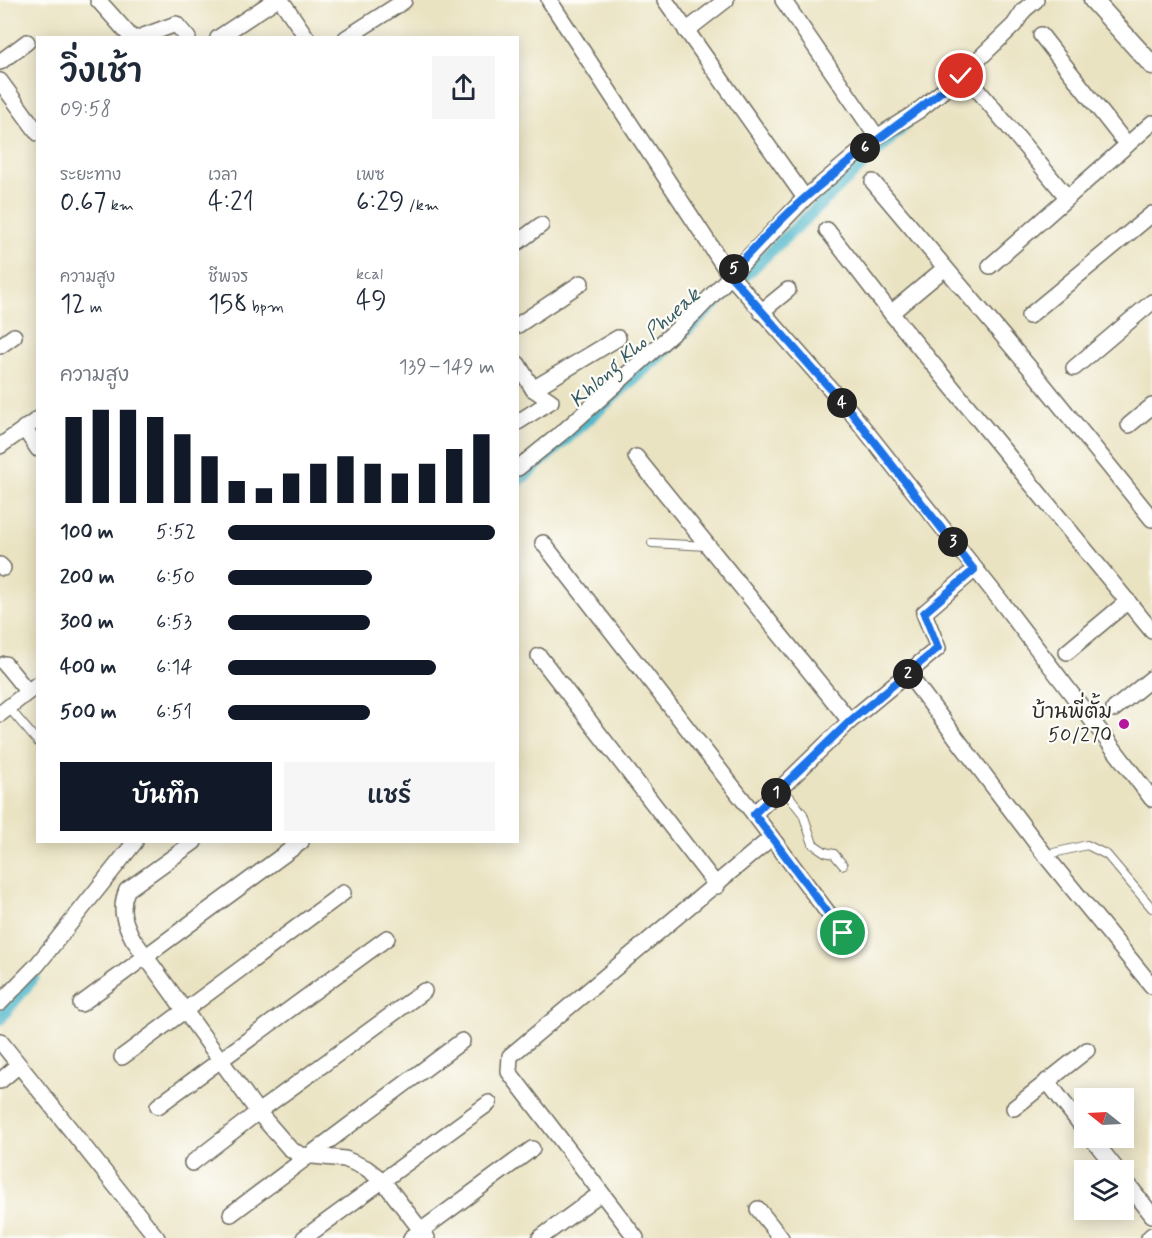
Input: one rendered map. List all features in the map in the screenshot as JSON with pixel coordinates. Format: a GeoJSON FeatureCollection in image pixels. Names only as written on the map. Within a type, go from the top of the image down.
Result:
{"type":"FeatureCollection","features":[{"type":"Feature","properties":{"kind":"street"},"geometry":{"type":"LineString","coordinates":[[98,0],[130,36]]}},
{"type":"Feature","properties":{"kind":"street"},"geometry":{"type":"LineString","coordinates":[[221,36],[275,0]]}},
{"type":"Feature","properties":{"kind":"street"},"geometry":{"type":"LineString","coordinates":[[281,0],[306,36]]}},
{"type":"Feature","properties":{"kind":"street"},"geometry":{"type":"LineString","coordinates":[[549,0],[734,280],[850,411],[1152,799]]}},
{"type":"Feature","properties":{"kind":"street"},"geometry":{"type":"LineString","coordinates":[[665,0],[805,198]]}},
{"type":"Feature","properties":{"kind":"street"},"geometry":{"type":"LineString","coordinates":[[686,31],[726,0]]}},
{"type":"Feature","properties":{"kind":"street"},"geometry":{"type":"LineString","coordinates":[[783,0],[877,137]]}},
{"type":"Feature","properties":{"kind":"street"},"geometry":{"type":"LineString","coordinates":[[519,467],[564,431],[618,380],[643,362],[734,280],[805,198],[877,137],[918,111],[961,76],[1036,0]]}},
{"type":"Feature","properties":{"kind":"street"},"geometry":{"type":"LineString","coordinates":[[1092,0],[1152,65]]}},
{"type":"Feature","properties":{"kind":"street"},"geometry":{"type":"LineString","coordinates":[[349,36],[404,1]]}},
{"type":"Feature","properties":{"kind":"street"},"geometry":{"type":"LineString","coordinates":[[143,36],[176,24],[186,36]]}},
{"type":"Feature","properties":{"kind":"street"},"geometry":{"type":"LineString","coordinates":[[1041,35],[1128,145]]}},
{"type":"Feature","properties":{"kind":"street"},"geometry":{"type":"LineString","coordinates":[[0,62],[27,42]]}},
{"type":"Feature","properties":{"kind":"street"},"geometry":{"type":"LineString","coordinates":[[0,81],[36,130]]}},
{"type":"Feature","properties":{"kind":"street"},"geometry":{"type":"LineString","coordinates":[[978,90],[1067,197]]}},
{"type":"Feature","properties":{"kind":"street"},"geometry":{"type":"LineString","coordinates":[[990,266],[1152,123]]}},
{"type":"Feature","properties":{"kind":"street"},"geometry":{"type":"LineString","coordinates":[[873,182],[1034,373],[1152,519]]}},
{"type":"Feature","properties":{"kind":"street"},"geometry":{"type":"LineString","coordinates":[[1029,316],[1152,214]]}},
{"type":"Feature","properties":{"kind":"street"},"geometry":{"type":"LineString","coordinates":[[519,241],[541,225]]}},
{"type":"Feature","properties":{"kind":"street"},"geometry":{"type":"LineString","coordinates":[[827,230],[891,313],[1152,631]]}},
{"type":"Feature","properties":{"kind":"street"},"geometry":{"type":"LineString","coordinates":[[891,313],[945,268]]}},
{"type":"Feature","properties":{"kind":"street"},"geometry":{"type":"LineString","coordinates":[[519,324],[581,283]]}},
{"type":"Feature","properties":{"kind":"street"},"geometry":{"type":"LineString","coordinates":[[761,312],[788,290]]}},
{"type":"Feature","properties":{"kind":"street"},"geometry":{"type":"LineString","coordinates":[[1074,368],[1152,302]]}},
{"type":"Feature","properties":{"kind":"street"},"geometry":{"type":"LineString","coordinates":[[0,346],[15,336]]}},
{"type":"Feature","properties":{"kind":"street"},"geometry":{"type":"LineString","coordinates":[[533,389],[618,338]]}},
{"type":"Feature","properties":{"kind":"street"},"geometry":{"type":"LineString","coordinates":[[519,366],[533,389],[551,401],[519,421]]}},
{"type":"Feature","properties":{"kind":"street"},"geometry":{"type":"LineString","coordinates":[[1129,425],[1152,406]]}},
{"type":"Feature","properties":{"kind":"street"},"geometry":{"type":"LineString","coordinates":[[0,446],[36,419]]}},
{"type":"Feature","properties":{"kind":"street"},"geometry":{"type":"LineString","coordinates":[[24,428],[36,447]]}},
{"type":"Feature","properties":{"kind":"street"},"geometry":{"type":"LineString","coordinates":[[636,457],[850,721]]}},
{"type":"Feature","properties":{"kind":"street"},"geometry":{"type":"LineString","coordinates":[[543,543],[754,814],[843,933]]}},
{"type":"Feature","properties":{"kind":"street"},"geometry":{"type":"LineString","coordinates":[[754,814],[850,721],[938,648],[924,613],[974,570]]}},
{"type":"Feature","properties":{"kind":"street"},"geometry":{"type":"LineString","coordinates":[[1067,652],[1128,601]]}},
{"type":"Feature","properties":{"kind":"street"},"geometry":{"type":"LineString","coordinates":[[540,656],[717,886]]}},
{"type":"Feature","properties":{"kind":"street"},"geometry":{"type":"LineString","coordinates":[[4,711],[33,688],[5,664]]}},
{"type":"Feature","properties":{"kind":"street"},"geometry":{"type":"LineString","coordinates":[[908,674],[1045,855],[1152,986]]}},
{"type":"Feature","properties":{"kind":"street"},"geometry":{"type":"LineString","coordinates":[[1114,709],[1152,678]]}},
{"type":"Feature","properties":{"kind":"street"},"geometry":{"type":"LineString","coordinates":[[636,1238],[509,1072],[510,1056],[717,886],[771,838]]}},
{"type":"Feature","properties":{"kind":"street"},"geometry":{"type":"LineString","coordinates":[[0,1003],[37,965],[134,843]]}},
{"type":"Feature","properties":{"kind":"street"},"geometry":{"type":"LineString","coordinates":[[193,843],[128,890],[123,900],[122,920],[145,956],[258,1112],[291,1150],[306,1155],[345,1159],[383,1180],[420,1235],[532,1149]]}},
{"type":"Feature","properties":{"kind":"street"},"geometry":{"type":"LineString","coordinates":[[81,1004],[300,843]]}},
{"type":"Feature","properties":{"kind":"street"},"geometry":{"type":"LineString","coordinates":[[122,1057],[343,893]]}},
{"type":"Feature","properties":{"kind":"street"},"geometry":{"type":"LineString","coordinates":[[158,1106],[387,938]]}},
{"type":"Feature","properties":{"kind":"street"},"geometry":{"type":"LineString","coordinates":[[192,1163],[424,990]]}},
{"type":"Feature","properties":{"kind":"street"},"geometry":{"type":"LineString","coordinates":[[0,1041],[157,1238]]}},
{"type":"Feature","properties":{"kind":"street"},"geometry":{"type":"LineString","coordinates":[[231,1214],[306,1155],[462,1041]]}},
{"type":"Feature","properties":{"kind":"street"},"geometry":{"type":"LineString","coordinates":[[1014,1108],[1087,1050]]}},
{"type":"Feature","properties":{"kind":"street"},"geometry":{"type":"LineString","coordinates":[[0,1081],[19,1065]]}},
{"type":"Feature","properties":{"kind":"street"},"geometry":{"type":"LineString","coordinates":[[1047,1081],[1074,1116]]}},
{"type":"Feature","properties":{"kind":"street"},"geometry":{"type":"LineString","coordinates":[[304,1238],[489,1103]]}},
{"type":"Feature","properties":{"kind":"street"},"geometry":{"type":"LineString","coordinates":[[1100,1148],[1109,1160]]}},
{"type":"Feature","properties":{"kind":"street"},"geometry":{"type":"LineString","coordinates":[[1134,1192],[1152,1215]]}},
{"type":"Feature","properties":{"kind":"street"},"geometry":{"type":"LineString","coordinates":[[540,1238],[601,1193]]}},
{"type":"Feature","properties":{"kind":"street"},"geometry":{"type":"LineString","coordinates":[[759,1209],[781,1238]]}},
{"type":"Feature","properties":{"kind":"lane"},"geometry":{"type":"LineString","coordinates":[[652,543],[707,546]]}},
{"type":"Feature","properties":{"kind":"lane"},"geometry":{"type":"LineString","coordinates":[[4,711],[36,738]]}},
{"type":"Feature","properties":{"kind":"lane"},"geometry":{"type":"LineString","coordinates":[[782,787],[803,814],[813,844],[825,852],[834,854],[843,865]]}},
{"type":"Feature","properties":{"kind":"lane"},"geometry":{"type":"LineString","coordinates":[[1045,855],[1087,845],[1107,855],[1152,908]]}},
{"type":"Feature","properties":{"kind":"waterway","name":"Khlong Kho Phueak"},"geometry":{"type":"LineString","coordinates":[[519,481],[666,350],[905,125]]}},
{"type":"Feature","properties":{"kind":"waterway","name":"Khlong Kho Phueak"},"geometry":{"type":"LineString","coordinates":[[0,1019],[34,977]]}},
{"type":"Feature","properties":{"kind":"place","name":"บ้านพี่ตั้ม 50/270"},"geometry":{"type":"Point","coordinates":[1124,724]}},
{"type":"Feature","properties":{"kind":"route"},"geometry":{"type":"LineString","coordinates":[[843,933],[754,814],[850,721],[938,648],[924,613],[974,570],[850,411],[729,274],[805,198],[877,137],[918,111],[961,76]]}}]}
